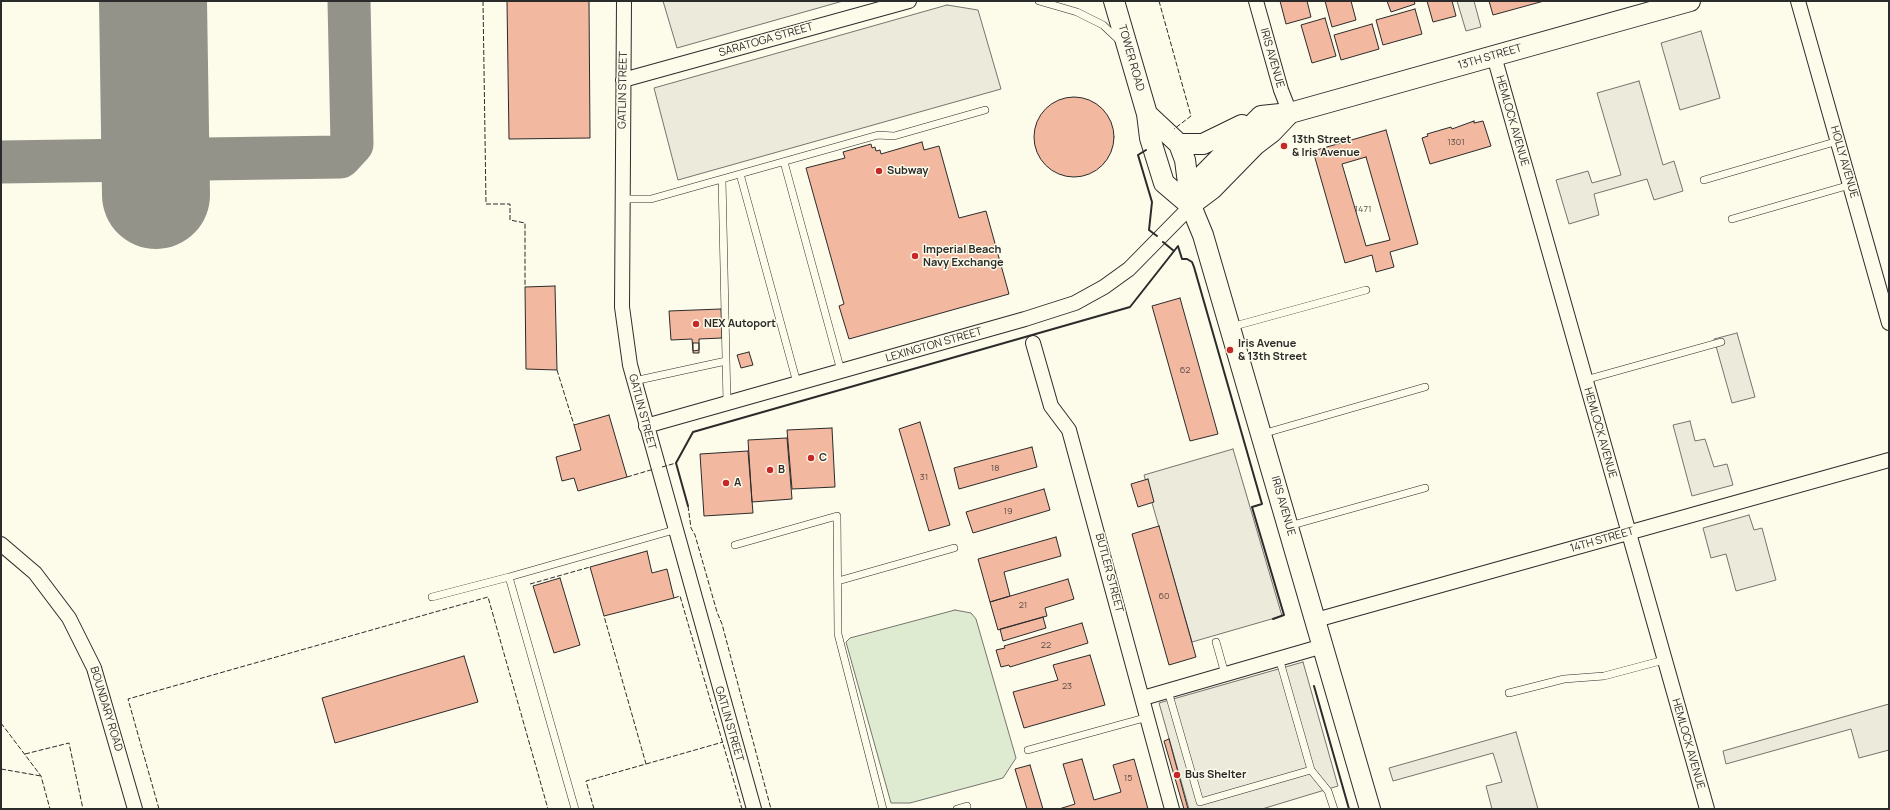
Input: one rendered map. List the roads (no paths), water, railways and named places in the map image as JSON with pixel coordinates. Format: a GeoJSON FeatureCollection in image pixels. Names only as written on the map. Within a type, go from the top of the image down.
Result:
{"type":"FeatureCollection","features":[{"type":"Feature","properties":{"kind":"main road","name":"TOWER ROAD"},"geometry":{"type":"LineString","coordinates":[[1114,1],[1147,114],[1152,145],[1164,183],[1191,206]]}},
{"type":"Feature","properties":{"kind":"main road","name":"13TH STREET"},"geometry":{"type":"LineString","coordinates":[[1261,116],[1290,114],[1690,1]]}},
{"type":"Feature","properties":{"kind":"main road"},"geometry":{"type":"LineString","coordinates":[[1147,114],[1175,141],[1186,160],[1191,206]]}},
{"type":"Feature","properties":{"kind":"main road","name":"13TH STREET"},"geometry":{"type":"LineString","coordinates":[[1191,206],[1212,189],[1255,145],[1272,132],[1290,114]]}},
{"type":"Feature","properties":{"kind":"main road"},"geometry":{"type":"LineString","coordinates":[[1175,141],[1203,144],[1261,116]]}},
{"type":"Feature","properties":{"kind":"main road"},"geometry":{"type":"LineString","coordinates":[[1191,206],[1204,174],[1261,116]]}},
{"type":"Feature","properties":{"kind":"main road","name":"IRIS AVENUE"},"geometry":{"type":"LineString","coordinates":[[1191,206],[1203,235],[1289,526],[1370,809]]}},
{"type":"Feature","properties":{"kind":"street","name":"GATLIN STREET"},"geometry":{"type":"LineString","coordinates":[[624,1],[622,307],[626,345],[634,381],[674,530],[754,809]]}},
{"type":"Feature","properties":{"kind":"street","name":"SARATOGA STREET"},"geometry":{"type":"LineString","coordinates":[[623,80],[909,1]]}},
{"type":"Feature","properties":{"kind":"street","name":"IRIS AVENUE"},"geometry":{"type":"LineString","coordinates":[[1256,1],[1281,90],[1290,114]]}},
{"type":"Feature","properties":{"kind":"street","name":"HOLLY AVENUE"},"geometry":{"type":"LineString","coordinates":[[1798,1],[1889,323]]}},
{"type":"Feature","properties":{"kind":"street","name":"HEMLOCK AVENUE"},"geometry":{"type":"LineString","coordinates":[[1494,56],[1707,809]]}},
{"type":"Feature","properties":{"kind":"street","name":"LEXINGTON STREET"},"geometry":{"type":"LineString","coordinates":[[646,426],[1037,316],[1075,303],[1104,287],[1129,269],[1191,206]]}},
{"type":"Feature","properties":{"kind":"street","name":"BUTLER STREET"},"geometry":{"type":"LineString","coordinates":[[1032,343],[1052,406],[1069,430],[1172,809]]}},
{"type":"Feature","properties":{"kind":"street","name":"14TH STREET"},"geometry":{"type":"LineString","coordinates":[[1316,620],[1889,460]]}},
{"type":"Feature","properties":{"kind":"street","name":"BOUNDARY ROAD"},"geometry":{"type":"LineString","coordinates":[[1,544],[35,573],[69,618],[94,668],[135,809]]}},
{"type":"Feature","properties":{"kind":"street"},"geometry":{"type":"LineString","coordinates":[[1143,698],[1323,646]]}},
{"type":"Feature","properties":{"kind":"lane"},"geometry":{"type":"LineString","coordinates":[[1039,1],[1077,12],[1103,25],[1128,48]]}},
{"type":"Feature","properties":{"kind":"lane"},"geometry":{"type":"LineString","coordinates":[[622,199],[651,199],[878,135],[894,136],[985,110]]}},
{"type":"Feature","properties":{"kind":"lane"},"geometry":{"type":"LineString","coordinates":[[1704,180],[1838,142]]}},
{"type":"Feature","properties":{"kind":"lane"},"geometry":{"type":"LineString","coordinates":[[784,162],[841,371]]}},
{"type":"Feature","properties":{"kind":"lane"},"geometry":{"type":"LineString","coordinates":[[740,174],[797,383]]}},
{"type":"Feature","properties":{"kind":"lane"},"geometry":{"type":"LineString","coordinates":[[722,179],[726,403]]}},
{"type":"Feature","properties":{"kind":"lane"},"geometry":{"type":"LineString","coordinates":[[1732,219],[1850,184]]}},
{"type":"Feature","properties":{"kind":"lane"},"geometry":{"type":"LineString","coordinates":[[1230,328],[1366,290]]}},
{"type":"Feature","properties":{"kind":"lane"},"geometry":{"type":"LineString","coordinates":[[1585,380],[1721,342]]}},
{"type":"Feature","properties":{"kind":"lane"},"geometry":{"type":"LineString","coordinates":[[634,381],[726,361]]}},
{"type":"Feature","properties":{"kind":"lane"},"geometry":{"type":"LineString","coordinates":[[1261,434],[1424,387]]}},
{"type":"Feature","properties":{"kind":"lane"},"geometry":{"type":"LineString","coordinates":[[1289,526],[1425,488]]}},
{"type":"Feature","properties":{"kind":"lane"},"geometry":{"type":"LineString","coordinates":[[735,545],[837,516],[838,634],[883,809]]}},
{"type":"Feature","properties":{"kind":"lane"},"geometry":{"type":"LineString","coordinates":[[432,597],[509,577],[674,530]]}},
{"type":"Feature","properties":{"kind":"lane"},"geometry":{"type":"LineString","coordinates":[[838,581],[954,548]]}},
{"type":"Feature","properties":{"kind":"lane"},"geometry":{"type":"LineString","coordinates":[[509,577],[575,809]]}},
{"type":"Feature","properties":{"kind":"lane"},"geometry":{"type":"LineString","coordinates":[[1216,642],[1225,674]]}},
{"type":"Feature","properties":{"kind":"lane"},"geometry":{"type":"LineString","coordinates":[[1278,658],[1312,770],[1328,791],[1334,809]]}},
{"type":"Feature","properties":{"kind":"lane"},"geometry":{"type":"LineString","coordinates":[[1509,693],[1564,678],[1604,676],[1664,660]]}},
{"type":"Feature","properties":{"kind":"lane"},"geometry":{"type":"LineString","coordinates":[[1168,691],[1200,802],[1312,770]]}},
{"type":"Feature","properties":{"kind":"lane"},"geometry":{"type":"LineString","coordinates":[[1028,750],[1148,717]]}},
{"type":"Feature","properties":{"kind":"lane"},"geometry":{"type":"LineString","coordinates":[[957,809],[967,806],[967,809]]}},
{"type":"Feature","properties":{"kind":"place","name":"13th Street & Iris Avenue"},"geometry":{"type":"Point","coordinates":[1284,146]}},
{"type":"Feature","properties":{"kind":"place","name":"Subway"},"geometry":{"type":"Point","coordinates":[879,171]}},
{"type":"Feature","properties":{"kind":"place","name":"Imperial Beach Navy Exchange"},"geometry":{"type":"Point","coordinates":[915,256]}},
{"type":"Feature","properties":{"kind":"place","name":"NEX Autoport"},"geometry":{"type":"Point","coordinates":[696,324]}},
{"type":"Feature","properties":{"kind":"place","name":"Iris Avenue & 13th Street"},"geometry":{"type":"Point","coordinates":[1230,350]}},
{"type":"Feature","properties":{"kind":"place","name":"C"},"geometry":{"type":"Point","coordinates":[811,458]}},
{"type":"Feature","properties":{"kind":"place","name":"B"},"geometry":{"type":"Point","coordinates":[770,470]}},
{"type":"Feature","properties":{"kind":"place","name":"A"},"geometry":{"type":"Point","coordinates":[726,483]}},
{"type":"Feature","properties":{"kind":"place","name":"Bus Shelter"},"geometry":{"type":"Point","coordinates":[1177,775]}}]}
